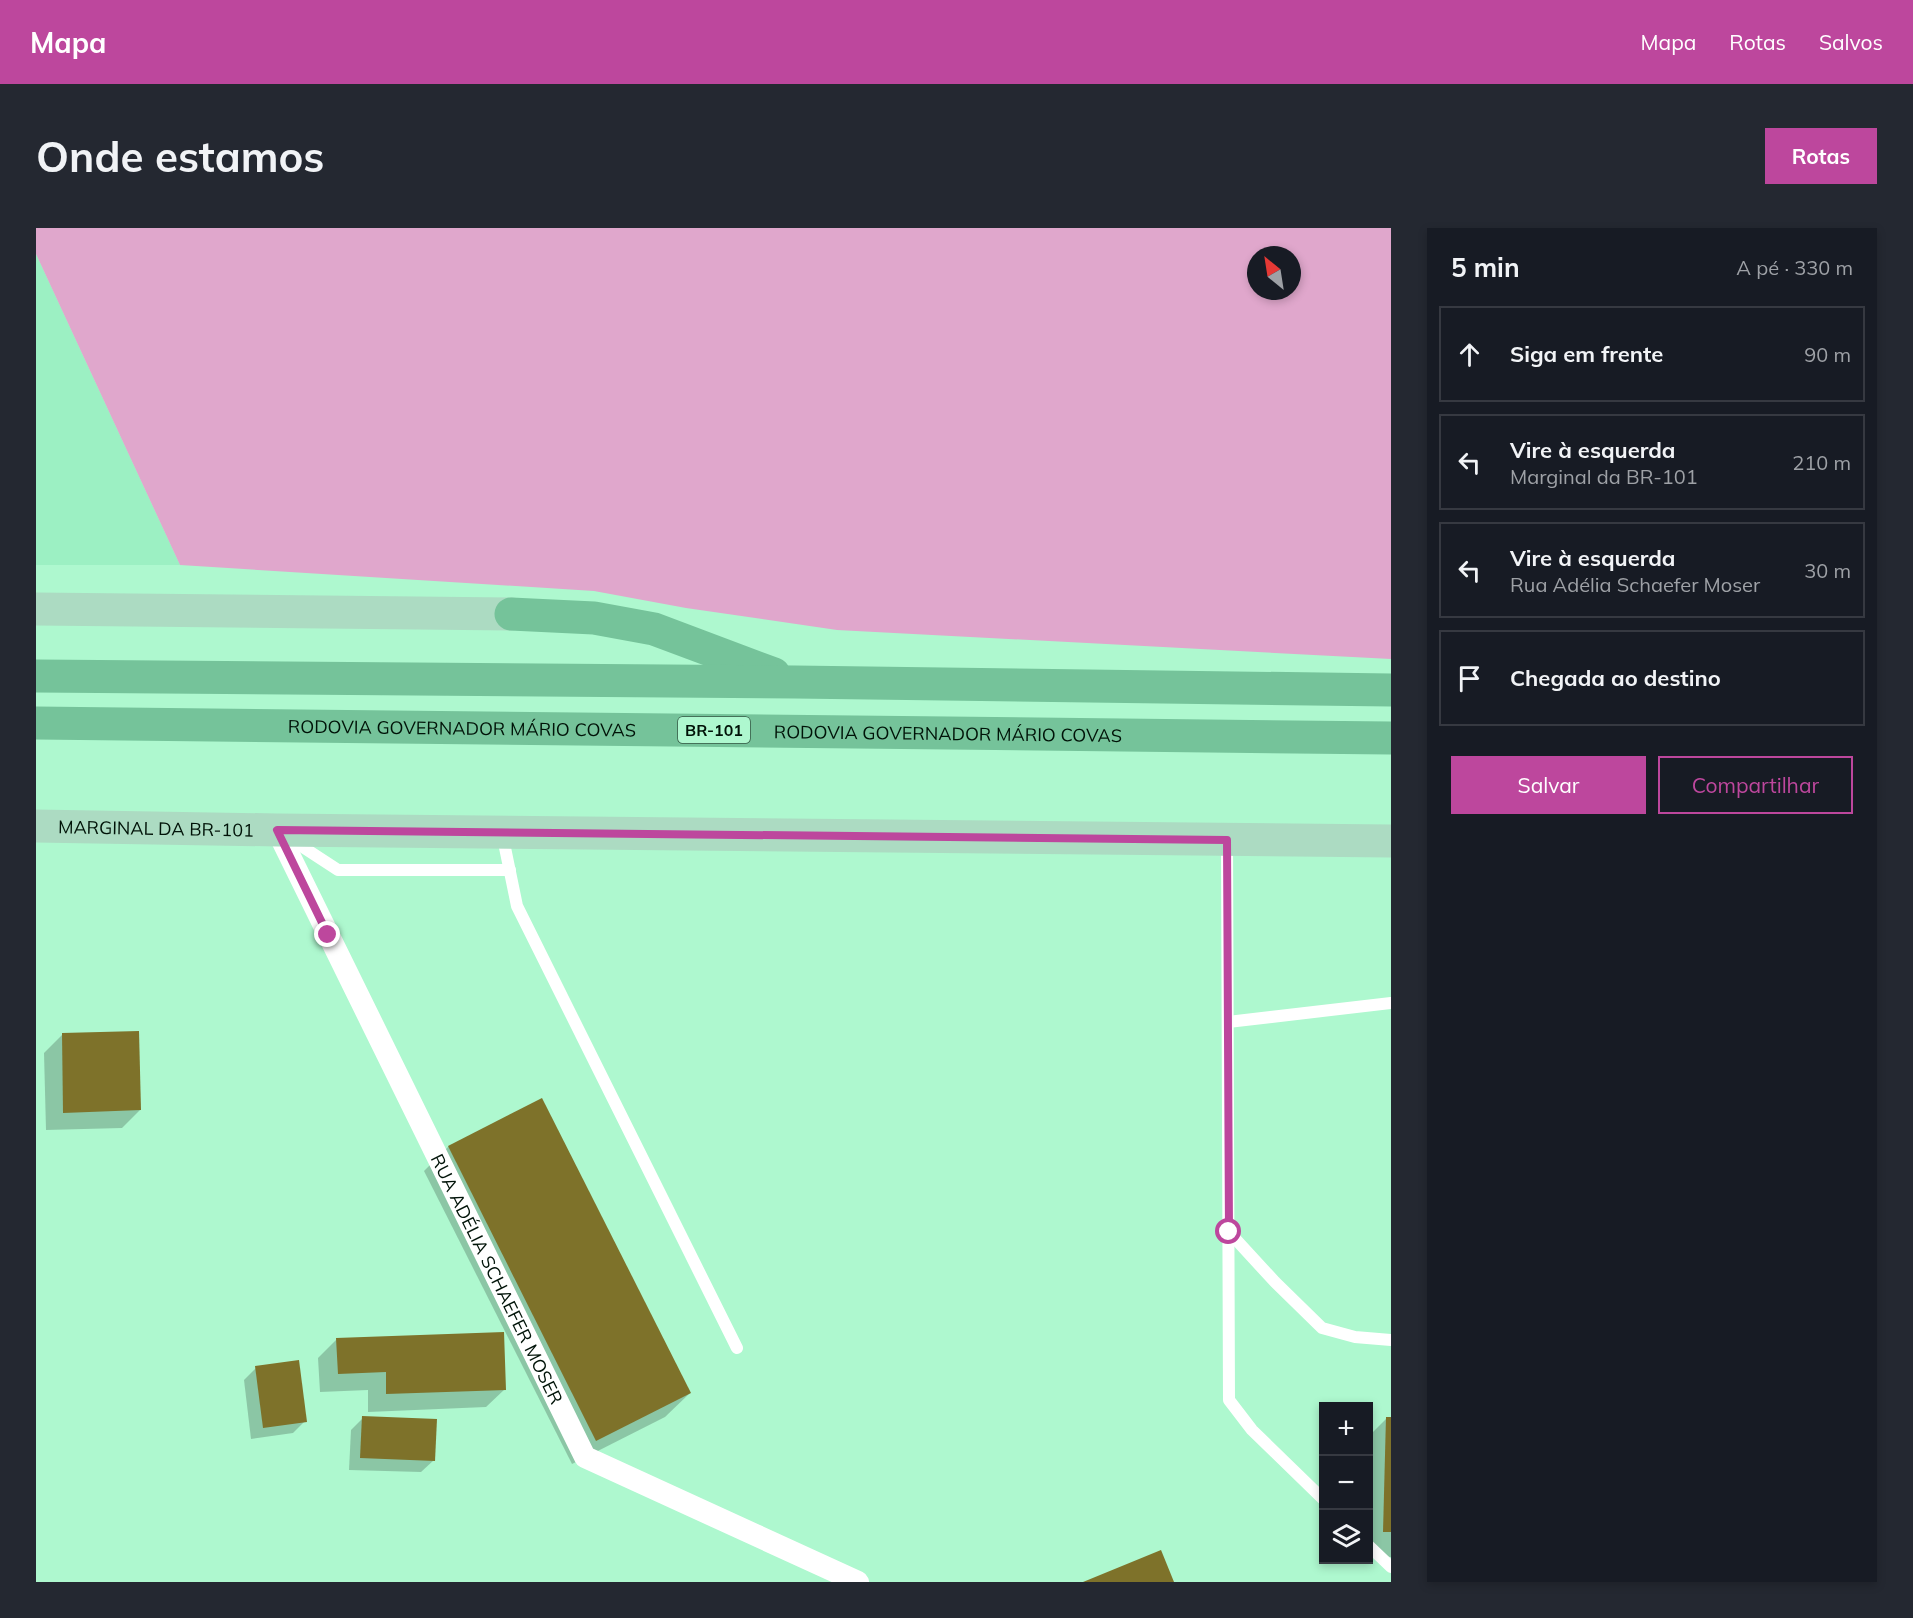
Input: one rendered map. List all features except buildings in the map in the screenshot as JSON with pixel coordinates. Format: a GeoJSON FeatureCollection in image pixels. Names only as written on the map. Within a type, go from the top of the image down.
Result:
{"type":"FeatureCollection","features":[{"type":"Feature","properties":{"kind":"highway"},"geometry":{"type":"LineString","coordinates":[[511,614],[594,618],[654,629],[795,682]]}},
{"type":"Feature","properties":{"kind":"highway"},"geometry":{"type":"LineString","coordinates":[[36,676],[795,682],[1391,690]]}},
{"type":"Feature","properties":{"kind":"highway","name":"RODOVIA GOVERNADOR MÁRIO COVAS"},"geometry":{"type":"LineString","coordinates":[[36,723],[1391,738]]}},
{"type":"Feature","properties":{"kind":"main road"},"geometry":{"type":"LineString","coordinates":[[36,609],[511,614]]}},
{"type":"Feature","properties":{"kind":"main road","name":"MARGINAL DA BR-101"},"geometry":{"type":"LineString","coordinates":[[36,826],[1391,841]]}},
{"type":"Feature","properties":{"kind":"street","name":"RUA ADÉLIA SCHAEFER MOSER"},"geometry":{"type":"LineString","coordinates":[[277,830],[585,1457],[858,1582]]}},
{"type":"Feature","properties":{"kind":"lane"},"geometry":{"type":"LineString","coordinates":[[277,830],[338,870],[510,870]]}},
{"type":"Feature","properties":{"kind":"lane"},"geometry":{"type":"LineString","coordinates":[[502,832],[517,906],[737,1348]]}},
{"type":"Feature","properties":{"kind":"lane"},"geometry":{"type":"LineString","coordinates":[[1227,840],[1229,1400],[1252,1430],[1319,1496]]}},
{"type":"Feature","properties":{"kind":"lane"},"geometry":{"type":"LineString","coordinates":[[1228,1022],[1391,1003]]}},
{"type":"Feature","properties":{"kind":"lane"},"geometry":{"type":"LineString","coordinates":[[1229,1232],[1322,1328],[1355,1336],[1391,1340]]}},
{"type":"Feature","properties":{"kind":"lane"},"geometry":{"type":"LineString","coordinates":[[1373,1550],[1391,1567]]}},
{"type":"Feature","properties":{"kind":"shaded area"},"geometry":{"type":"Polygon","coordinates":[[[36,228],[1391,228],[1391,659],[837,630],[686,608],[594,591],[180,565],[36,254],[36,228]]]}},
{"type":"Feature","properties":{"kind":"shaded area"},"geometry":{"type":"Polygon","coordinates":[[[36,254],[180,565],[36,565],[36,254]]]}},
{"type":"Feature","properties":{"kind":"route"},"geometry":{"type":"LineString","coordinates":[[328,935],[277,830],[1227,840],[1229,1232]]}}]}
